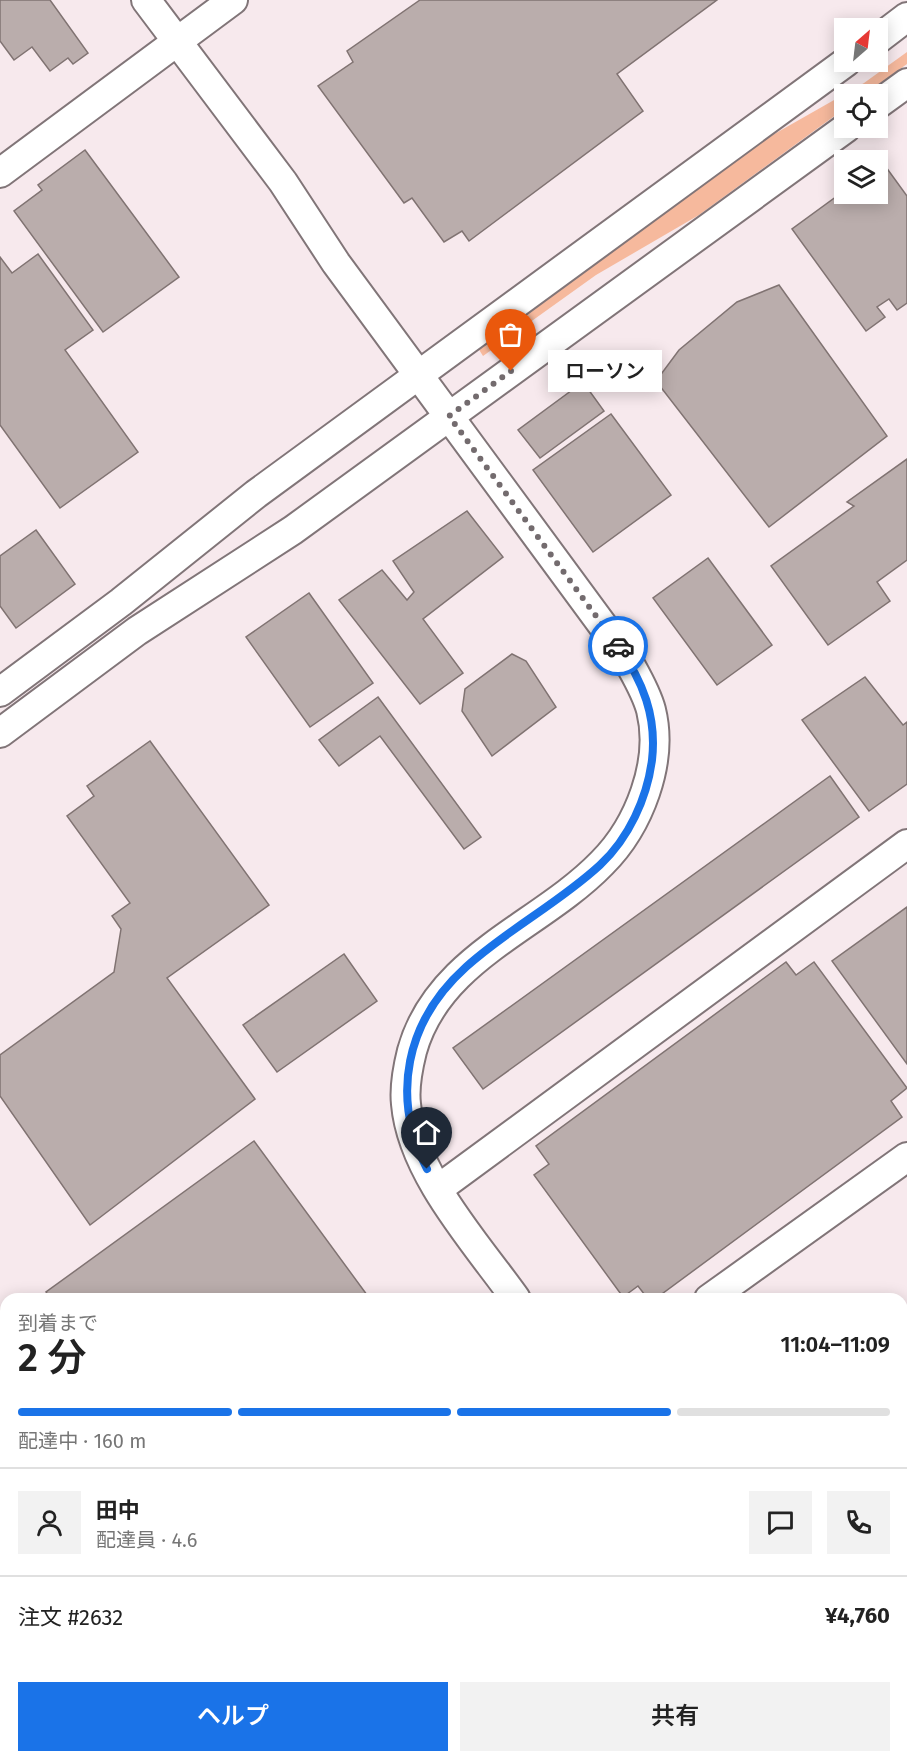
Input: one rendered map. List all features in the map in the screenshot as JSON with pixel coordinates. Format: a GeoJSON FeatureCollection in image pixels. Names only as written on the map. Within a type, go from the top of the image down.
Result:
{"type":"FeatureCollection","features":[{"type":"Feature","properties":{"kind":"street"},"geometry":{"type":"LineString","coordinates":[[146,0],[283,182],[336,263],[626,657],[641,684],[651,710],[654,734],[648,784],[638,810],[609,854],[577,884],[466,967],[435,1001],[417,1033],[408,1068],[406,1104],[416,1148],[438,1189],[512,1293]]}},
{"type":"Feature","properties":{"kind":"street"},"geometry":{"type":"LineString","coordinates":[[0,172],[233,0]]}},
{"type":"Feature","properties":{"kind":"street"},"geometry":{"type":"LineString","coordinates":[[888,31],[907,17]]}},
{"type":"Feature","properties":{"kind":"street"},"geometry":{"type":"LineString","coordinates":[[0,693],[122,602],[256,494],[834,71]]}},
{"type":"Feature","properties":{"kind":"street"},"geometry":{"type":"LineString","coordinates":[[888,97],[907,83]]}},
{"type":"Feature","properties":{"kind":"street"},"geometry":{"type":"LineString","coordinates":[[0,733],[136,631],[293,530],[834,137]]}},
{"type":"Feature","properties":{"kind":"street"},"geometry":{"type":"LineString","coordinates":[[438,1189],[907,844]]}},
{"type":"Feature","properties":{"kind":"street"},"geometry":{"type":"LineString","coordinates":[[717,1293],[907,1157]]}},
{"type":"Feature","properties":{"kind":"shaded area"},"geometry":{"type":"Polygon","coordinates":[[[907,52],[907,64],[879,84],[862,84],[879,72],[888,72],[888,66],[907,52]]]}},
{"type":"Feature","properties":{"kind":"shaded area"},"geometry":{"type":"Polygon","coordinates":[[[834,100],[834,116],[699,215],[596,275],[483,356],[478,348],[762,141],[834,100]]]}},
{"type":"Feature","properties":{"kind":"building"},"geometry":{"type":"Polygon","coordinates":[[[0,0],[50,0],[88,53],[73,64],[68,58],[50,71],[32,47],[14,60],[0,41],[0,0]]]}},
{"type":"Feature","properties":{"kind":"building"},"geometry":{"type":"Polygon","coordinates":[[[420,0],[717,0],[617,74],[643,111],[469,241],[462,231],[444,242],[412,198],[404,203],[318,86],[353,62],[347,51],[420,0]]]}},
{"type":"Feature","properties":{"kind":"building"},"geometry":{"type":"Polygon","coordinates":[[[85,150],[179,277],[103,332],[14,211],[42,190],[38,185],[85,150]]]}},
{"type":"Feature","properties":{"kind":"building"},"geometry":{"type":"Polygon","coordinates":[[[888,170],[907,196],[907,303],[897,310],[889,299],[877,307],[885,317],[866,331],[792,229],[834,198],[834,204],[888,204],[888,170]]]}},
{"type":"Feature","properties":{"kind":"building"},"geometry":{"type":"Polygon","coordinates":[[[38,254],[93,330],[65,350],[138,452],[60,508],[0,425],[0,257],[12,273],[38,254]]]}},
{"type":"Feature","properties":{"kind":"building"},"geometry":{"type":"Polygon","coordinates":[[[779,285],[887,436],[769,527],[656,381],[679,350],[737,302],[779,285]]]}},
{"type":"Feature","properties":{"kind":"building"},"geometry":{"type":"Polygon","coordinates":[[[583,382],[604,411],[540,458],[518,430],[583,382]]]}},
{"type":"Feature","properties":{"kind":"building"},"geometry":{"type":"Polygon","coordinates":[[[611,414],[671,495],[593,552],[533,470],[611,414]]]}},
{"type":"Feature","properties":{"kind":"building"},"geometry":{"type":"Polygon","coordinates":[[[907,459],[907,560],[877,582],[890,601],[828,645],[771,566],[854,506],[847,502],[907,459]]]}},
{"type":"Feature","properties":{"kind":"building"},"geometry":{"type":"Polygon","coordinates":[[[467,511],[503,557],[423,619],[463,673],[420,704],[339,600],[382,570],[407,600],[414,592],[393,561],[467,511]]]}},
{"type":"Feature","properties":{"kind":"building"},"geometry":{"type":"Polygon","coordinates":[[[36,530],[75,584],[16,628],[0,606],[0,556],[36,530]]]}},
{"type":"Feature","properties":{"kind":"building"},"geometry":{"type":"Polygon","coordinates":[[[708,558],[772,645],[717,685],[653,598],[708,558]]]}},
{"type":"Feature","properties":{"kind":"building"},"geometry":{"type":"Polygon","coordinates":[[[309,593],[373,683],[310,727],[246,637],[309,593]]]}},
{"type":"Feature","properties":{"kind":"building"},"geometry":{"type":"Polygon","coordinates":[[[512,654],[526,661],[556,707],[492,756],[462,711],[465,689],[512,654]]]}},
{"type":"Feature","properties":{"kind":"building"},"geometry":{"type":"Polygon","coordinates":[[[865,677],[903,725],[907,722],[907,784],[869,811],[802,720],[865,677]]]}},
{"type":"Feature","properties":{"kind":"building"},"geometry":{"type":"Polygon","coordinates":[[[378,697],[481,837],[464,849],[380,736],[339,766],[319,740],[378,697]]]}},
{"type":"Feature","properties":{"kind":"building"},"geometry":{"type":"Polygon","coordinates":[[[150,741],[269,905],[167,978],[255,1099],[90,1225],[0,1096],[0,1055],[114,972],[121,929],[112,916],[130,903],[67,816],[94,796],[87,786],[150,741]]]}},
{"type":"Feature","properties":{"kind":"building"},"geometry":{"type":"Polygon","coordinates":[[[830,776],[859,817],[483,1089],[453,1048],[830,776]]]}},
{"type":"Feature","properties":{"kind":"building"},"geometry":{"type":"Polygon","coordinates":[[[907,907],[907,1064],[832,961],[907,907]]]}},
{"type":"Feature","properties":{"kind":"building"},"geometry":{"type":"Polygon","coordinates":[[[344,954],[377,1001],[277,1072],[243,1025],[344,954]]]}},
{"type":"Feature","properties":{"kind":"building"},"geometry":{"type":"Polygon","coordinates":[[[786,962],[796,975],[814,962],[907,1088],[891,1101],[902,1117],[663,1293],[643,1293],[638,1286],[628,1293],[620,1293],[534,1175],[549,1164],[536,1146],[786,962]]]}},
{"type":"Feature","properties":{"kind":"building"},"geometry":{"type":"Polygon","coordinates":[[[254,1141],[366,1293],[47,1293],[254,1141]]]}},
{"type":"Feature","properties":{"kind":"way so far"},"geometry":{"type":"LineString","coordinates":[[511,371],[449,416],[618,646]]}},
{"type":"Feature","properties":{"kind":"place","name":"ローソン"},"geometry":{"type":"Point","coordinates":[511,371]}},
{"type":"Feature","properties":{"kind":"route"},"geometry":{"type":"LineString","coordinates":[[427,1169],[416,1148],[406,1104],[408,1068],[417,1033],[435,1001],[466,967],[602,863],[623,836],[638,810],[648,784],[654,734],[651,710],[641,684],[618,646]]}}]}
